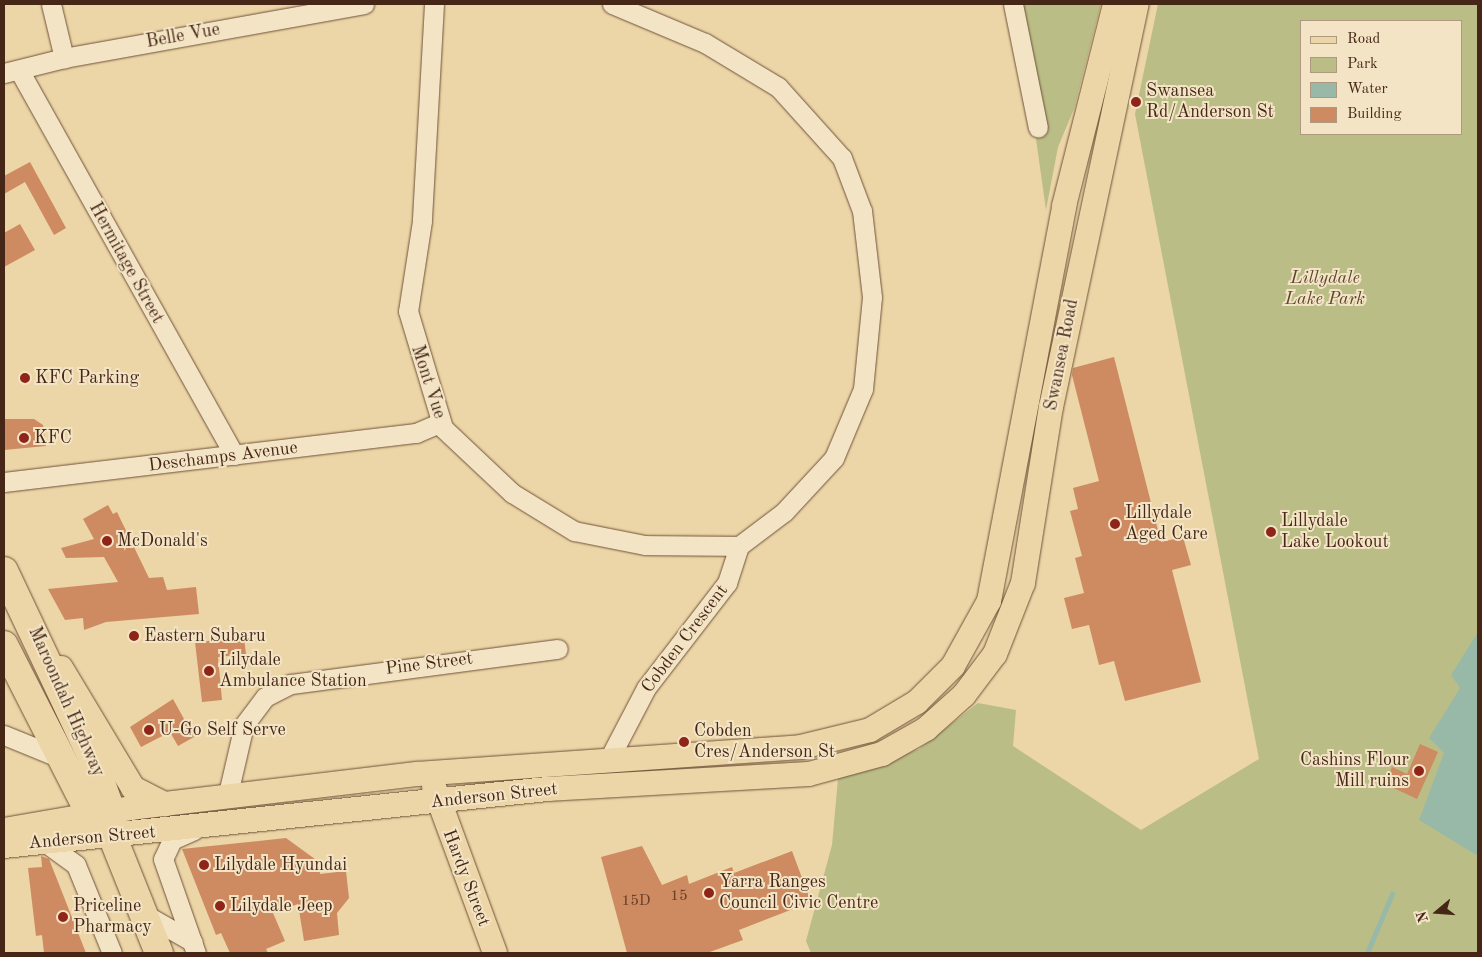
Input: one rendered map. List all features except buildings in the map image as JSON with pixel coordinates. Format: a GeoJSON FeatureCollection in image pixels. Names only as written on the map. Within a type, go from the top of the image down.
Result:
{"type":"FeatureCollection","features":[{"type":"Feature","properties":{"kind":"highway","name":"Maroondah Highway"},"geometry":{"type":"LineString","coordinates":[[4,571],[82,731],[101,812]]}},
{"type":"Feature","properties":{"kind":"highway","name":"Maroondah Highway"},"geometry":{"type":"LineString","coordinates":[[4,645],[63,759],[101,812],[159,953]]}},
{"type":"Feature","properties":{"kind":"main road","name":"Swansea Road"},"geometry":{"type":"LineString","coordinates":[[953,666],[980,625],[996,576],[1064,206],[1115,4]]}},
{"type":"Feature","properties":{"kind":"main road","name":"Swansea Road"},"geometry":{"type":"LineString","coordinates":[[964,695],[995,654],[1023,583],[1051,407],[1094,198],[1137,4]]}},
{"type":"Feature","properties":{"kind":"main road"},"geometry":{"type":"LineString","coordinates":[[1075,159],[1089,161],[1104,153]]}},
{"type":"Feature","properties":{"kind":"main road"},"geometry":{"type":"LineString","coordinates":[[1064,206],[1094,198]]}},
{"type":"Feature","properties":{"kind":"main road"},"geometry":{"type":"LineString","coordinates":[[1064,206],[1088,228]]}},
{"type":"Feature","properties":{"kind":"main road"},"geometry":{"type":"LineString","coordinates":[[19,601],[133,788],[147,799],[172,804]]}},
{"type":"Feature","properties":{"kind":"main road","name":"Anderson Street"},"geometry":{"type":"LineString","coordinates":[[4,830],[101,812],[431,773],[609,759],[802,747],[848,738],[917,702],[953,666]]}},
{"type":"Feature","properties":{"kind":"main road","name":"Anderson Street"},"geometry":{"type":"LineString","coordinates":[[4,846],[113,838],[547,789],[809,774],[858,763],[926,729],[964,695]]}},
{"type":"Feature","properties":{"kind":"main road"},"geometry":{"type":"LineString","coordinates":[[609,759],[616,774],[674,772],[729,780]]}},
{"type":"Feature","properties":{"kind":"main road"},"geometry":{"type":"LineString","coordinates":[[542,764],[547,789]]}},
{"type":"Feature","properties":{"kind":"main road","name":"Hardy Street"},"geometry":{"type":"LineString","coordinates":[[431,773],[438,802],[495,953]]}},
{"type":"Feature","properties":{"kind":"main road"},"geometry":{"type":"LineString","coordinates":[[227,798],[230,824]]}},
{"type":"Feature","properties":{"kind":"street"},"geometry":{"type":"LineString","coordinates":[[51,4],[64,58]]}},
{"type":"Feature","properties":{"kind":"street","name":"Belle Vue"},"geometry":{"type":"LineString","coordinates":[[11,72],[64,58],[364,4]]}},
{"type":"Feature","properties":{"kind":"street","name":"Mont Vue"},"geometry":{"type":"LineString","coordinates":[[434,4],[422,222],[408,311],[440,423],[456,444],[512,493],[568,529],[626,544],[738,546]]}},
{"type":"Feature","properties":{"kind":"street"},"geometry":{"type":"LineString","coordinates":[[612,4],[705,43],[778,87],[842,158],[862,211],[872,297],[863,389],[824,472],[784,512],[738,546]]}},
{"type":"Feature","properties":{"kind":"street"},"geometry":{"type":"LineString","coordinates":[[1013,4],[1038,128]]}},
{"type":"Feature","properties":{"kind":"street","name":"Hermitage Street"},"geometry":{"type":"LineString","coordinates":[[11,72],[234,455]]}},
{"type":"Feature","properties":{"kind":"street","name":"Deschamps Avenue"},"geometry":{"type":"LineString","coordinates":[[4,482],[416,433],[440,423]]}},
{"type":"Feature","properties":{"kind":"street","name":"Cobden Crescent"},"geometry":{"type":"LineString","coordinates":[[609,759],[646,688],[727,584],[738,546]]}},
{"type":"Feature","properties":{"kind":"street","name":"Pine Street"},"geometry":{"type":"LineString","coordinates":[[227,798],[244,724],[265,697],[291,684],[558,649]]}},
{"type":"Feature","properties":{"kind":"street"},"geometry":{"type":"LineString","coordinates":[[4,735],[63,759]]}},
{"type":"Feature","properties":{"kind":"street"},"geometry":{"type":"LineString","coordinates":[[196,948],[163,855],[172,840],[202,827]]}},
{"type":"Feature","properties":{"kind":"street"},"geometry":{"type":"LineString","coordinates":[[46,843],[76,865],[112,953]]}},
{"type":"Feature","properties":{"kind":"street"},"geometry":{"type":"LineString","coordinates":[[144,914],[196,948]]}},
{"type":"Feature","properties":{"kind":"green space"},"geometry":{"type":"Polygon","coordinates":[[[1017,4],[1101,4],[1074,109],[1058,147],[1046,210],[1017,4]]]}},
{"type":"Feature","properties":{"kind":"green space","name":"Lillydale Lake Park"},"geometry":{"type":"Polygon","coordinates":[[[1158,4],[1478,4],[1478,953],[811,953],[806,941],[832,845],[838,779],[919,749],[978,703],[1016,710],[1013,746],[1141,830],[1259,759],[1135,114],[1158,4]]]}},
{"type":"Feature","properties":{"kind":"water"},"geometry":{"type":"Polygon","coordinates":[[[1478,632],[1478,856],[1419,820],[1444,753],[1429,738],[1460,688],[1451,675],[1478,632]]]}},
{"type":"Feature","properties":{"kind":"waterway"},"geometry":{"type":"LineString","coordinates":[[1367,953],[1392,894]]}},
{"type":"Feature","properties":{"kind":"place","name":"Swansea Rd/Anderson St"},"geometry":{"type":"Point","coordinates":[1136,102]}},
{"type":"Feature","properties":{"kind":"place","name":"KFC Parking"},"geometry":{"type":"Point","coordinates":[25,378]}},
{"type":"Feature","properties":{"kind":"place","name":"KFC"},"geometry":{"type":"Point","coordinates":[24,438]}},
{"type":"Feature","properties":{"kind":"place","name":"Lillydale Aged Care"},"geometry":{"type":"Point","coordinates":[1115,524]}},
{"type":"Feature","properties":{"kind":"place","name":"Lillydale Lake Lookout"},"geometry":{"type":"Point","coordinates":[1271,532]}},
{"type":"Feature","properties":{"kind":"place","name":"McDonald's"},"geometry":{"type":"Point","coordinates":[107,541]}},
{"type":"Feature","properties":{"kind":"place","name":"Eastern Subaru"},"geometry":{"type":"Point","coordinates":[134,636]}},
{"type":"Feature","properties":{"kind":"place","name":"Lilydale Ambulance Station"},"geometry":{"type":"Point","coordinates":[209,671]}},
{"type":"Feature","properties":{"kind":"place","name":"U-Go Self Serve"},"geometry":{"type":"Point","coordinates":[149,730]}},
{"type":"Feature","properties":{"kind":"place","name":"Cobden Cres/Anderson St"},"geometry":{"type":"Point","coordinates":[684,742]}},
{"type":"Feature","properties":{"kind":"place","name":"Cashins Flour Mill ruins"},"geometry":{"type":"Point","coordinates":[1419,771]}},
{"type":"Feature","properties":{"kind":"place","name":"Lilydale Hyundai"},"geometry":{"type":"Point","coordinates":[204,865]}},
{"type":"Feature","properties":{"kind":"place","name":"Yarra Ranges Council Civic Centre"},"geometry":{"type":"Point","coordinates":[709,893]}},
{"type":"Feature","properties":{"kind":"place","name":"Lilydale Jeep"},"geometry":{"type":"Point","coordinates":[220,906]}},
{"type":"Feature","properties":{"kind":"place","name":"Priceline Pharmacy"},"geometry":{"type":"Point","coordinates":[63,917]}}]}
